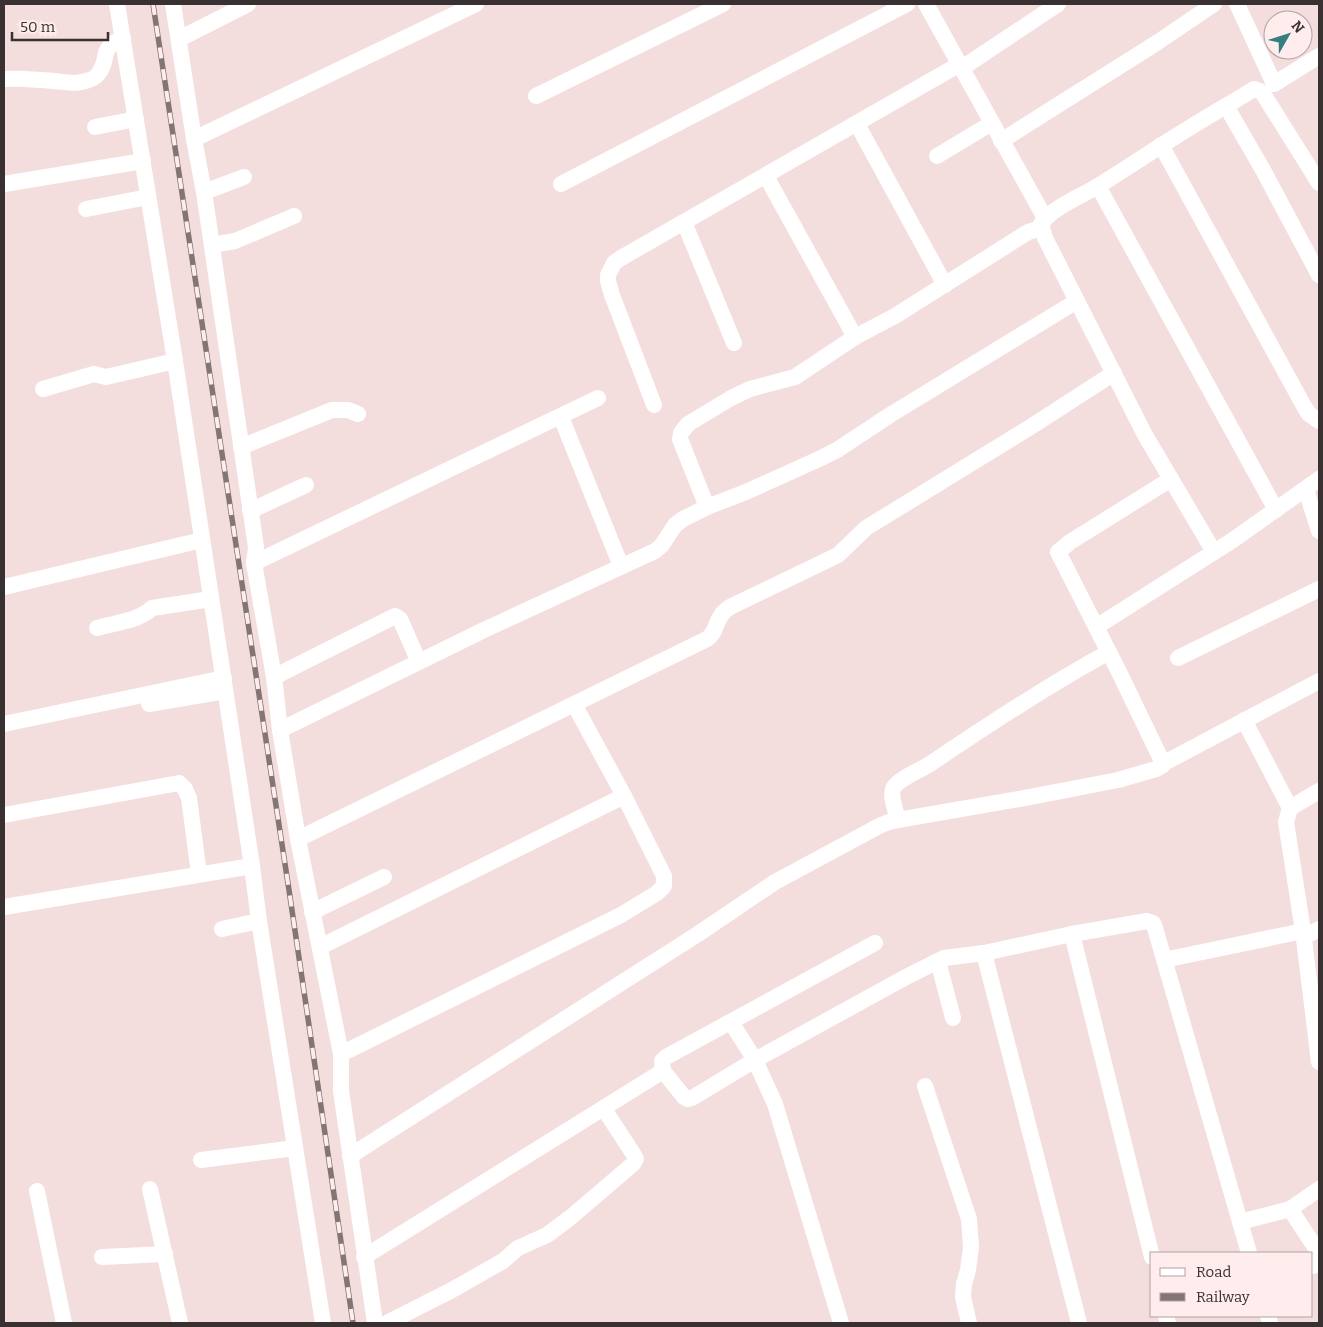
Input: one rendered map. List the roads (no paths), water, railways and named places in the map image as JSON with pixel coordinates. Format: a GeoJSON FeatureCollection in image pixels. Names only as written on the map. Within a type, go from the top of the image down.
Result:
{"type":"FeatureCollection","features":[{"type":"Feature","properties":{"kind":"street"},"geometry":{"type":"LineString","coordinates":[[117,4],[175,361],[259,922],[323,1323]]}},
{"type":"Feature","properties":{"kind":"street"},"geometry":{"type":"LineString","coordinates":[[173,4],[212,246],[256,547],[254,563],[274,676],[280,730],[298,839],[341,1054],[340,1091],[360,1213],[364,1257],[375,1323]]}},
{"type":"Feature","properties":{"kind":"street"},"geometry":{"type":"LineString","coordinates":[[179,39],[248,4]]}},
{"type":"Feature","properties":{"kind":"street"},"geometry":{"type":"LineString","coordinates":[[194,140],[476,4]]}},
{"type":"Feature","properties":{"kind":"street"},"geometry":{"type":"LineString","coordinates":[[536,96],[723,4]]}},
{"type":"Feature","properties":{"kind":"street"},"geometry":{"type":"LineString","coordinates":[[561,184],[907,4]]}},
{"type":"Feature","properties":{"kind":"street"},"geometry":{"type":"LineString","coordinates":[[926,4],[992,124],[1043,223],[1045,238],[1145,434],[1214,552]]}},
{"type":"Feature","properties":{"kind":"street"},"geometry":{"type":"LineString","coordinates":[[654,405],[608,281],[608,275],[614,263],[961,66],[1058,4]]}},
{"type":"Feature","properties":{"kind":"street"},"geometry":{"type":"LineString","coordinates":[[1001,141],[1158,42],[1214,4]]}},
{"type":"Feature","properties":{"kind":"street"},"geometry":{"type":"LineString","coordinates":[[1237,4],[1268,88],[1319,183]]}},
{"type":"Feature","properties":{"kind":"street"},"geometry":{"type":"LineString","coordinates":[[4,79],[20,78],[80,83],[92,79],[102,69],[107,48],[123,38]]}},
{"type":"Feature","properties":{"kind":"street"},"geometry":{"type":"LineString","coordinates":[[707,507],[680,439],[683,429],[691,422],[723,402],[750,389],[795,377],[855,337],[895,316],[1043,223],[1161,145],[1254,89],[1268,88],[1319,56]]}},
{"type":"Feature","properties":{"kind":"street"},"geometry":{"type":"LineString","coordinates":[[1226,106],[1263,170],[1319,275]]}},
{"type":"Feature","properties":{"kind":"street"},"geometry":{"type":"LineString","coordinates":[[95,127],[136,119]]}},
{"type":"Feature","properties":{"kind":"street"},"geometry":{"type":"LineString","coordinates":[[857,124],[944,285]]}},
{"type":"Feature","properties":{"kind":"street"},"geometry":{"type":"LineString","coordinates":[[937,156],[992,124]]}},
{"type":"Feature","properties":{"kind":"street"},"geometry":{"type":"LineString","coordinates":[[1161,145],[1305,408],[1319,422]]}},
{"type":"Feature","properties":{"kind":"street"},"geometry":{"type":"LineString","coordinates":[[4,184],[143,161]]}},
{"type":"Feature","properties":{"kind":"street"},"geometry":{"type":"LineString","coordinates":[[766,176],[855,337]]}},
{"type":"Feature","properties":{"kind":"street"},"geometry":{"type":"LineString","coordinates":[[204,192],[244,177]]}},
{"type":"Feature","properties":{"kind":"street"},"geometry":{"type":"LineString","coordinates":[[1098,186],[1276,510]]}},
{"type":"Feature","properties":{"kind":"street"},"geometry":{"type":"LineString","coordinates":[[86,209],[148,197]]}},
{"type":"Feature","properties":{"kind":"street"},"geometry":{"type":"LineString","coordinates":[[212,246],[235,241],[294,216]]}},
{"type":"Feature","properties":{"kind":"street"},"geometry":{"type":"LineString","coordinates":[[684,222],[734,343]]}},
{"type":"Feature","properties":{"kind":"street"},"geometry":{"type":"LineString","coordinates":[[280,730],[655,551],[662,545],[675,525],[683,519],[837,450],[890,415],[1077,301]]}},
{"type":"Feature","properties":{"kind":"street"},"geometry":{"type":"LineString","coordinates":[[43,389],[94,374],[106,377],[175,361]]}},
{"type":"Feature","properties":{"kind":"street"},"geometry":{"type":"LineString","coordinates":[[298,839],[707,639],[714,632],[720,615],[730,606],[838,555],[866,528],[1032,426],[1114,372]]}},
{"type":"Feature","properties":{"kind":"street"},"geometry":{"type":"LineString","coordinates":[[254,563],[598,398]]}},
{"type":"Feature","properties":{"kind":"street"},"geometry":{"type":"LineString","coordinates":[[241,447],[332,410],[341,409],[358,414]]}},
{"type":"Feature","properties":{"kind":"street"},"geometry":{"type":"LineString","coordinates":[[561,417],[621,566]]}},
{"type":"Feature","properties":{"kind":"street"},"geometry":{"type":"LineString","coordinates":[[1165,762],[1158,755],[1109,652],[1058,552],[1070,542],[1171,479]]}},
{"type":"Feature","properties":{"kind":"street"},"geometry":{"type":"LineString","coordinates":[[1096,627],[1214,552],[1306,490],[1319,479]]}},
{"type":"Feature","properties":{"kind":"street"},"geometry":{"type":"LineString","coordinates":[[250,511],[306,485]]}},
{"type":"Feature","properties":{"kind":"street"},"geometry":{"type":"LineString","coordinates":[[1306,490],[1319,531]]}},
{"type":"Feature","properties":{"kind":"street"},"geometry":{"type":"LineString","coordinates":[[4,588],[202,540]]}},
{"type":"Feature","properties":{"kind":"street"},"geometry":{"type":"LineString","coordinates":[[1178,658],[1319,589]]}},
{"type":"Feature","properties":{"kind":"street"},"geometry":{"type":"LineString","coordinates":[[97,628],[140,616],[152,608],[211,598]]}},
{"type":"Feature","properties":{"kind":"street"},"geometry":{"type":"LineString","coordinates":[[274,676],[394,616],[400,619],[419,662]]}},
{"type":"Feature","properties":{"kind":"street"},"geometry":{"type":"LineString","coordinates":[[898,820],[892,793],[893,788],[900,781],[919,771],[1007,713],[1109,652]]}},
{"type":"Feature","properties":{"kind":"street"},"geometry":{"type":"LineString","coordinates":[[350,1156],[698,934],[775,882],[874,828],[898,820],[1118,780],[1156,769],[1165,762],[1319,681]]}},
{"type":"Feature","properties":{"kind":"street"},"geometry":{"type":"LineString","coordinates":[[146,705],[224,685]]}},
{"type":"Feature","properties":{"kind":"street"},"geometry":{"type":"LineString","coordinates":[[4,724],[224,685]]}},
{"type":"Feature","properties":{"kind":"street"},"geometry":{"type":"LineString","coordinates":[[341,1054],[621,916],[661,890],[665,883],[664,876],[624,796],[574,704]]}},
{"type":"Feature","properties":{"kind":"street"},"geometry":{"type":"LineString","coordinates":[[1244,720],[1290,808],[1286,822],[1309,932],[1319,1062]]}},
{"type":"Feature","properties":{"kind":"street"},"geometry":{"type":"LineString","coordinates":[[4,815],[179,783],[189,798],[199,874]]}},
{"type":"Feature","properties":{"kind":"street"},"geometry":{"type":"LineString","coordinates":[[1290,808],[1319,792]]}},
{"type":"Feature","properties":{"kind":"street"},"geometry":{"type":"LineString","coordinates":[[320,947],[624,796]]}},
{"type":"Feature","properties":{"kind":"street"},"geometry":{"type":"LineString","coordinates":[[4,907],[252,866]]}},
{"type":"Feature","properties":{"kind":"street"},"geometry":{"type":"LineString","coordinates":[[312,912],[384,877]]}},
{"type":"Feature","properties":{"kind":"street"},"geometry":{"type":"LineString","coordinates":[[875,943],[666,1057],[662,1061],[664,1071],[684,1097],[692,1098],[755,1060],[938,960],[984,953],[1072,934],[1147,921],[1153,923],[1155,928],[1249,1252]]}},
{"type":"Feature","properties":{"kind":"street"},"geometry":{"type":"LineString","coordinates":[[222,929],[259,922]]}},
{"type":"Feature","properties":{"kind":"street"},"geometry":{"type":"LineString","coordinates":[[1164,960],[1309,932]]}},
{"type":"Feature","properties":{"kind":"street"},"geometry":{"type":"LineString","coordinates":[[1072,934],[1151,1252]]}},
{"type":"Feature","properties":{"kind":"street"},"geometry":{"type":"LineString","coordinates":[[984,953],[1080,1323]]}},
{"type":"Feature","properties":{"kind":"street"},"geometry":{"type":"LineString","coordinates":[[938,960],[953,1018]]}},
{"type":"Feature","properties":{"kind":"street"},"geometry":{"type":"LineString","coordinates":[[731,1022],[755,1060],[775,1104],[840,1323]]}},
{"type":"Feature","properties":{"kind":"street"},"geometry":{"type":"LineString","coordinates":[[364,1257],[664,1071]]}},
{"type":"Feature","properties":{"kind":"street"},"geometry":{"type":"LineString","coordinates":[[925,1086],[969,1220],[971,1247],[963,1297],[969,1323]]}},
{"type":"Feature","properties":{"kind":"street"},"geometry":{"type":"LineString","coordinates":[[387,1323],[503,1262],[518,1248],[546,1236],[633,1164],[636,1159],[634,1155],[604,1109]]}},
{"type":"Feature","properties":{"kind":"street"},"geometry":{"type":"LineString","coordinates":[[201,1160],[295,1148]]}},
{"type":"Feature","properties":{"kind":"street"},"geometry":{"type":"LineString","coordinates":[[150,1188],[180,1323]]}},
{"type":"Feature","properties":{"kind":"street"},"geometry":{"type":"LineString","coordinates":[[1240,1222],[1290,1209],[1319,1189]]}},
{"type":"Feature","properties":{"kind":"street"},"geometry":{"type":"LineString","coordinates":[[37,1191],[64,1323]]}},
{"type":"Feature","properties":{"kind":"street"},"geometry":{"type":"LineString","coordinates":[[1290,1209],[1319,1253]]}},
{"type":"Feature","properties":{"kind":"street"},"geometry":{"type":"LineString","coordinates":[[102,1257],[164,1254]]}},
{"type":"Feature","properties":{"kind":"railway"},"geometry":{"type":"LineString","coordinates":[[153,4],[289,890],[353,1323]]}}]}
